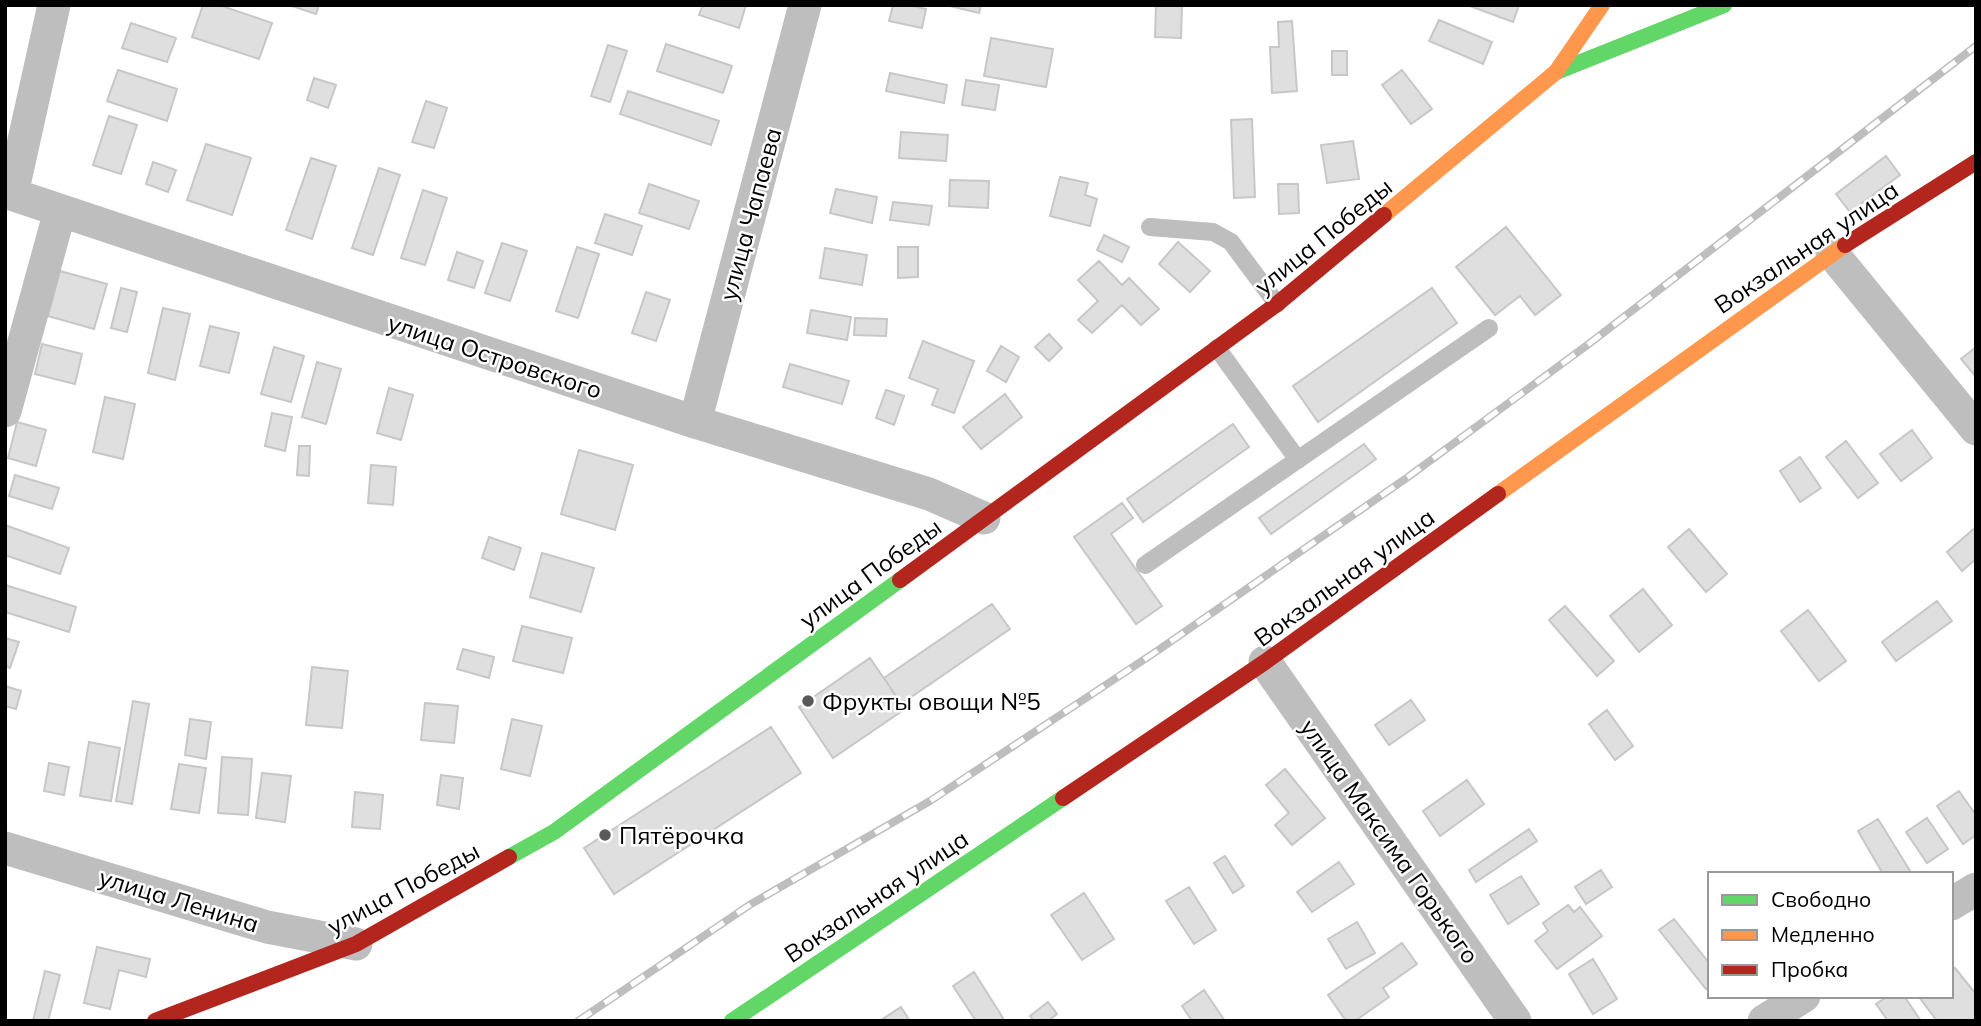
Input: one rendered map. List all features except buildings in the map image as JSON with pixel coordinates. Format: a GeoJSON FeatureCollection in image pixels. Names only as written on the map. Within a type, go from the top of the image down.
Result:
{"type":"FeatureCollection","features":[{"type":"Feature","properties":{"kind":"street"},"geometry":{"type":"LineString","coordinates":[[9,193],[54,5]]}},
{"type":"Feature","properties":{"kind":"street","name":"улица Чапаева"},"geometry":{"type":"LineString","coordinates":[[695,422],[805,5]]}},
{"type":"Feature","properties":{"kind":"street","name":"улица Победы"},"geometry":{"type":"LineString","coordinates":[[155,1021],[355,944],[554,832],[1277,304],[1556,72],[1602,5]]}},
{"type":"Feature","properties":{"kind":"street","name":"улица Победы"},"geometry":{"type":"LineString","coordinates":[[1556,72],[1724,5]]}},
{"type":"Feature","properties":{"kind":"street"},"geometry":{"type":"LineString","coordinates":[[1682,8],[1702,12]]}},
{"type":"Feature","properties":{"kind":"street","name":"Вокзальная улица"},"geometry":{"type":"LineString","coordinates":[[733,1021],[1265,662],[1832,253],[1976,162]]}},
{"type":"Feature","properties":{"kind":"street","name":"улица Островского"},"geometry":{"type":"LineString","coordinates":[[9,193],[695,422],[929,494],[984,518]]}},
{"type":"Feature","properties":{"kind":"street"},"geometry":{"type":"LineString","coordinates":[[5,411],[60,211]]}},
{"type":"Feature","properties":{"kind":"street"},"geometry":{"type":"LineString","coordinates":[[1832,253],[1976,429]]}},
{"type":"Feature","properties":{"kind":"street","name":"улица Максима Горького"},"geometry":{"type":"LineString","coordinates":[[1265,662],[1515,1021]]}},
{"type":"Feature","properties":{"kind":"street","name":"улица Ленина"},"geometry":{"type":"LineString","coordinates":[[5,848],[267,927],[355,944]]}},
{"type":"Feature","properties":{"kind":"street"},"geometry":{"type":"LineString","coordinates":[[1953,903],[1976,889]]}},
{"type":"Feature","properties":{"kind":"street"},"geometry":{"type":"LineString","coordinates":[[1764,1021],[1801,998]]}},
{"type":"Feature","properties":{"kind":"lane"},"geometry":{"type":"LineString","coordinates":[[1150,227],[1213,232],[1231,242],[1277,304]]}},
{"type":"Feature","properties":{"kind":"lane"},"geometry":{"type":"LineString","coordinates":[[1145,565],[1489,328]]}},
{"type":"Feature","properties":{"kind":"lane"},"geometry":{"type":"LineString","coordinates":[[1217,348],[1298,460]]}},
{"type":"Feature","properties":{"kind":"railway"},"geometry":{"type":"LineString","coordinates":[[578,1021],[751,904],[930,801],[1157,651],[1408,477],[1590,343],[1976,46]]}},
{"type":"Feature","properties":{"kind":"traffic: fast"},"geometry":{"type":"LineString","coordinates":[[1556,72],[1724,5]]}},
{"type":"Feature","properties":{"kind":"traffic: fast"},"geometry":{"type":"LineString","coordinates":[[509,857],[554,832],[900,580]]}},
{"type":"Feature","properties":{"kind":"traffic: fast"},"geometry":{"type":"LineString","coordinates":[[732,1021],[1063,798]]}},
{"type":"Feature","properties":{"kind":"traffic: slow"},"geometry":{"type":"LineString","coordinates":[[1384,215],[1556,72],[1602,5]]}},
{"type":"Feature","properties":{"kind":"traffic: slow"},"geometry":{"type":"LineString","coordinates":[[1498,494],[1845,245]]}},
{"type":"Feature","properties":{"kind":"traffic: jam"},"geometry":{"type":"LineString","coordinates":[[1845,245],[1976,162]]}},
{"type":"Feature","properties":{"kind":"traffic: jam"},"geometry":{"type":"LineString","coordinates":[[900,580],[1277,304],[1384,215]]}},
{"type":"Feature","properties":{"kind":"traffic: jam"},"geometry":{"type":"LineString","coordinates":[[1063,798],[1265,662],[1498,494]]}},
{"type":"Feature","properties":{"kind":"traffic: jam"},"geometry":{"type":"LineString","coordinates":[[155,1021],[356,944],[509,857]]}},
{"type":"Feature","properties":{"kind":"place","name":"Фрукты овощи №5"},"geometry":{"type":"Point","coordinates":[808,701]}},
{"type":"Feature","properties":{"kind":"place","name":"Пятёрочка"},"geometry":{"type":"Point","coordinates":[605,835]}}]}
